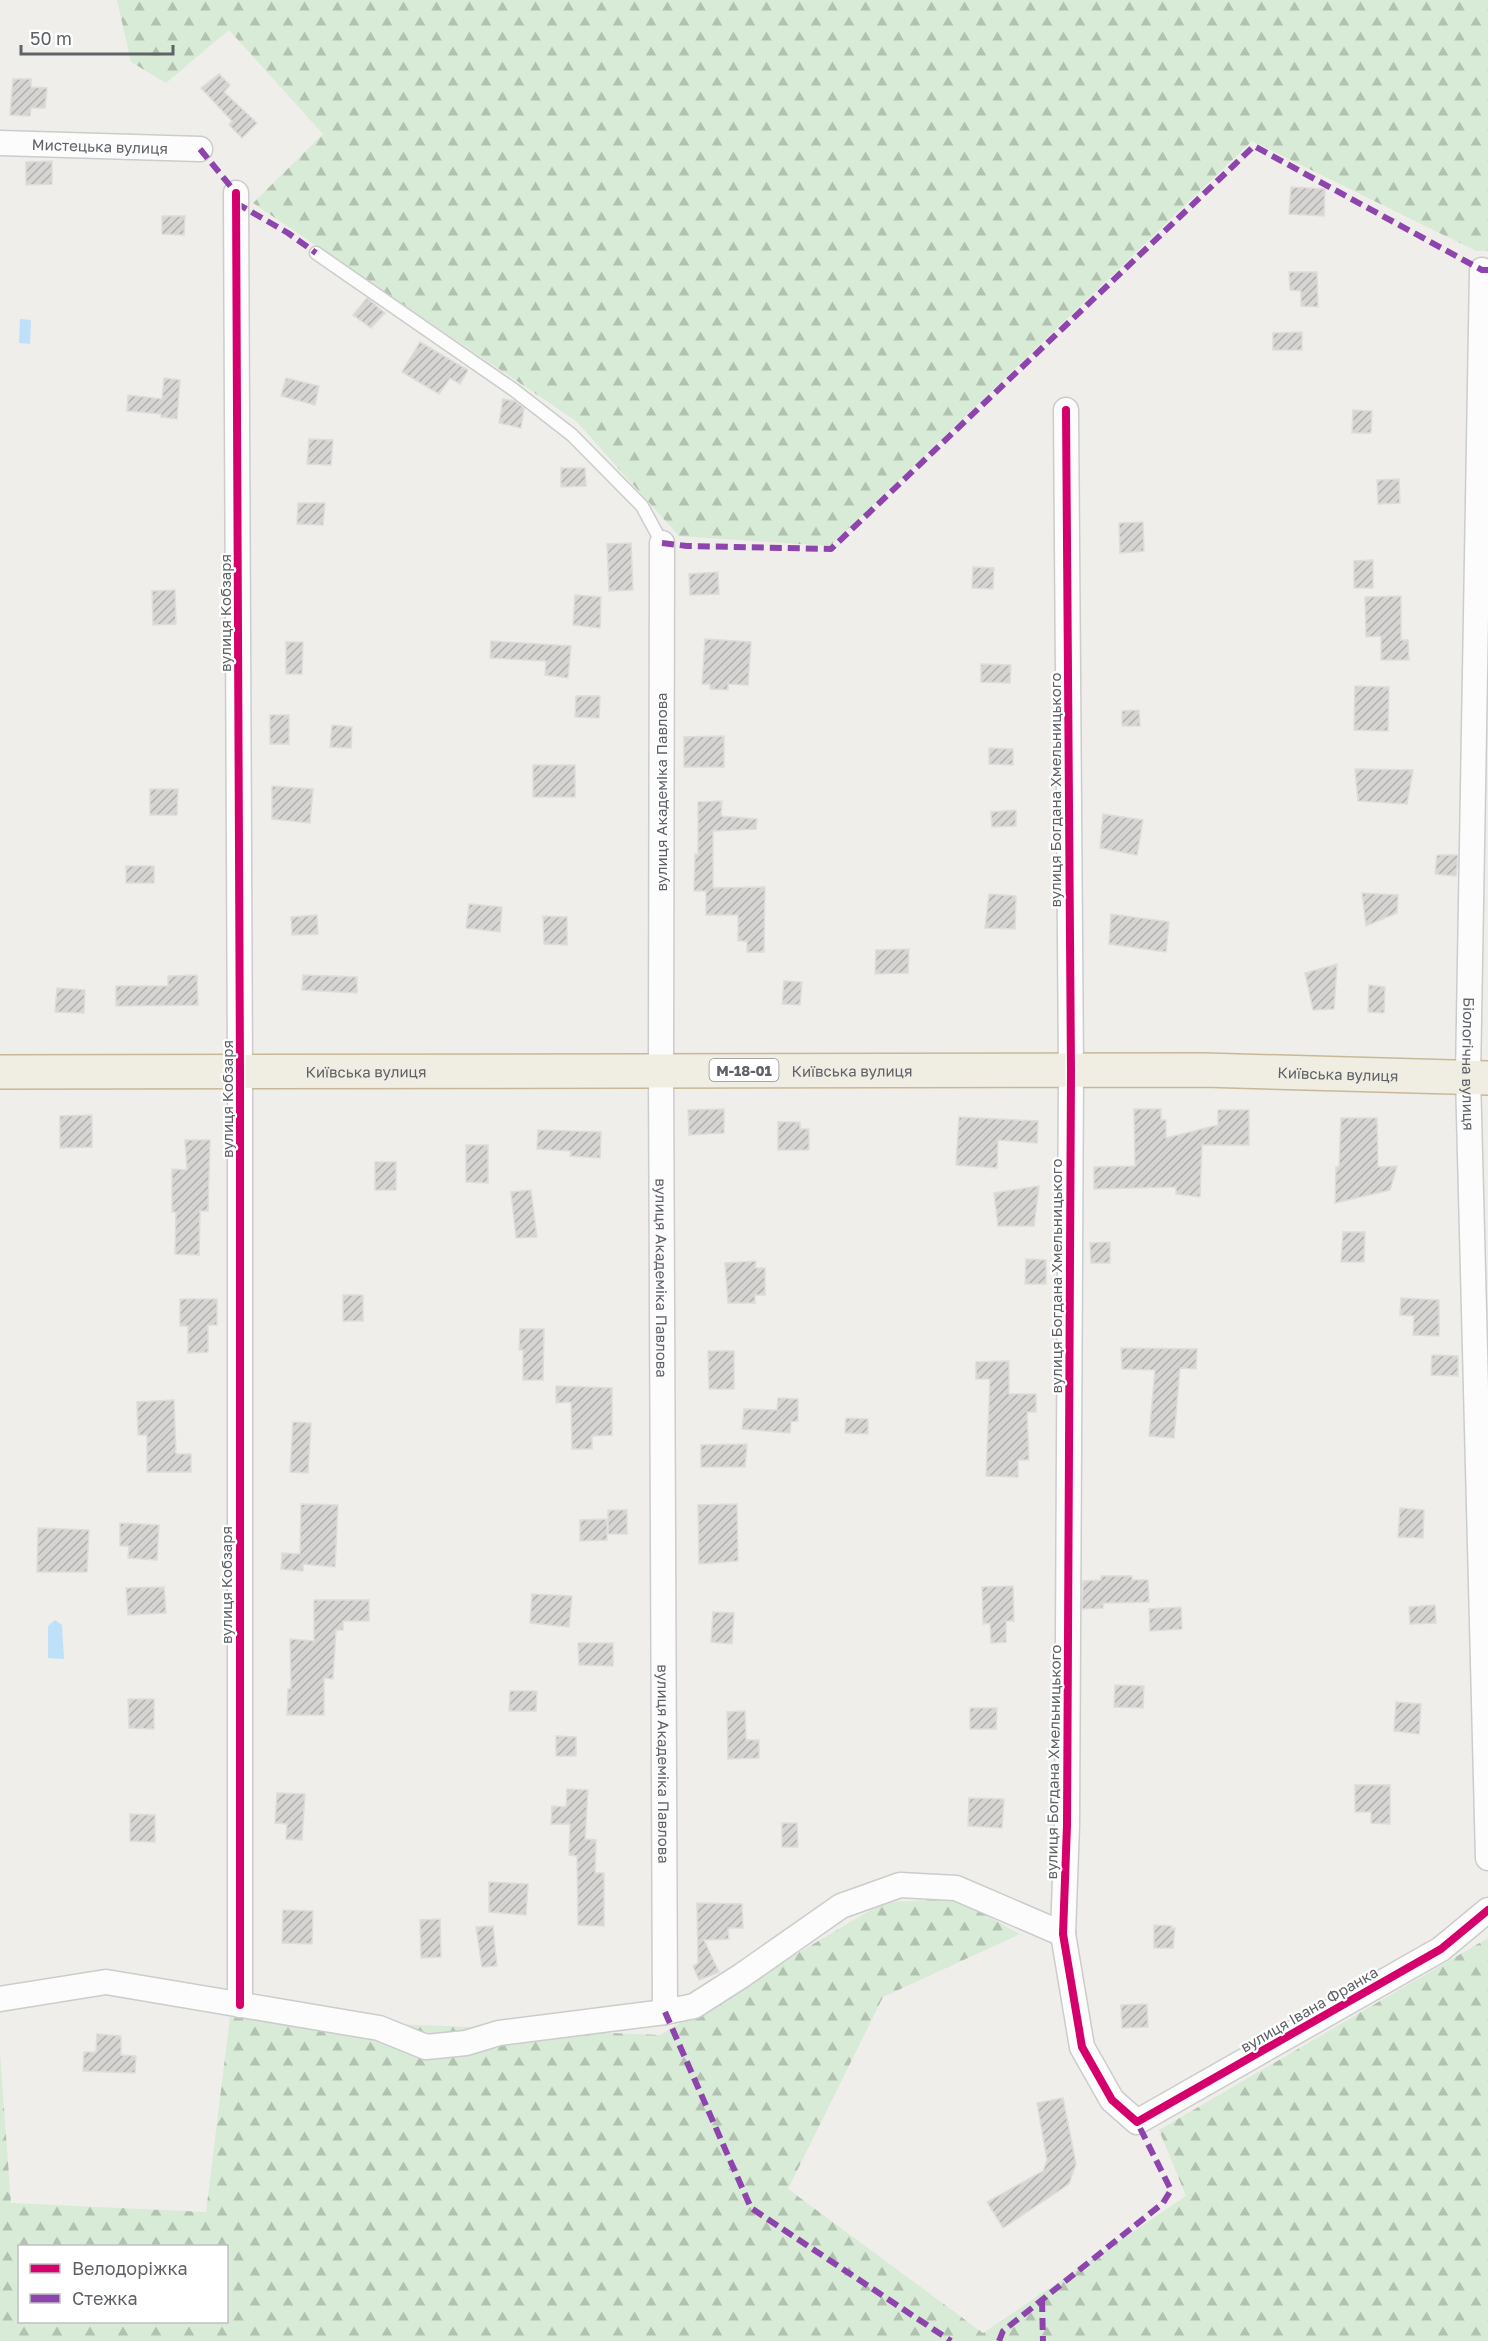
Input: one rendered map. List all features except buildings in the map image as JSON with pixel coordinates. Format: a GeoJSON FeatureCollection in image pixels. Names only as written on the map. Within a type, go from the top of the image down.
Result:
{"type":"FeatureCollection","features":[{"type":"Feature","properties":{"kind":"highway","name":"Київська вулиця"},"geometry":{"type":"LineString","coordinates":[[0,1072],[661,1069],[1203,1070],[1478,1077]]}},
{"type":"Feature","properties":{"kind":"street","name":"Мистецька вулиця"},"geometry":{"type":"LineString","coordinates":[[0,143],[200,149]]}},
{"type":"Feature","properties":{"kind":"street","name":"вулиця Кобзаря"},"geometry":{"type":"LineString","coordinates":[[236,193],[240,1072],[240,2005]]}},
{"type":"Feature","properties":{"kind":"street","name":"Біологічна вулиця"},"geometry":{"type":"LineString","coordinates":[[1482,270],[1478,1077],[1488,1858]]}},
{"type":"Feature","properties":{"kind":"street","name":"вулиця Богдана Хмельницького"},"geometry":{"type":"LineString","coordinates":[[1066,410],[1071,1071],[1067,1826],[1063,1934],[1082,2047],[1112,2100],[1137,2122]]}},
{"type":"Feature","properties":{"kind":"street","name":"вулиця Академіка Павлова"},"geometry":{"type":"LineString","coordinates":[[662,543],[661,1069],[665,2013]]}},
{"type":"Feature","properties":{"kind":"street"},"geometry":{"type":"LineString","coordinates":[[0,1999],[106,1982],[379,2028],[426,2047],[466,2043],[499,2033],[665,2013],[694,2006],[841,1906],[900,1885],[956,1888],[1063,1934]]}},
{"type":"Feature","properties":{"kind":"street","name":"вулиця Івана Франка"},"geometry":{"type":"LineString","coordinates":[[1137,2122],[1441,1949],[1488,1910]]}},
{"type":"Feature","properties":{"kind":"lane"},"geometry":{"type":"LineString","coordinates":[[316,254],[514,390],[572,435],[642,506],[662,543]]}},
{"type":"Feature","properties":{"kind":"green space"},"geometry":{"type":"Polygon","coordinates":[[[117,0],[1488,0],[1488,251],[1476,251],[1252,141],[830,546],[679,536],[576,421],[253,203],[323,134],[229,30],[166,83],[131,62],[117,0]]]}},
{"type":"Feature","properties":{"kind":"green space"},"geometry":{"type":"Polygon","coordinates":[[[957,1899],[1020,1934],[883,1997],[788,2189],[983,2333],[1186,2196],[1159,2130],[1488,1938],[1488,2341],[0,2341],[0,2053],[11,2203],[206,2212],[230,2017],[660,2035],[884,1902],[957,1899]]]}},
{"type":"Feature","properties":{"kind":"water"},"geometry":{"type":"Polygon","coordinates":[[[20,319],[31,320],[30,344],[19,343],[20,319]]]}},
{"type":"Feature","properties":{"kind":"water"},"geometry":{"type":"Polygon","coordinates":[[[55,1620],[62,1625],[64,1659],[48,1658],[48,1626],[55,1620]]]}},
{"type":"Feature","properties":{"kind":"marked path"},"geometry":{"type":"LineString","coordinates":[[662,543],[687,546],[831,549],[1254,146],[1482,270],[1488,270]]}},
{"type":"Feature","properties":{"kind":"marked path"},"geometry":{"type":"LineString","coordinates":[[200,149],[236,193]]}},
{"type":"Feature","properties":{"kind":"marked path"},"geometry":{"type":"LineString","coordinates":[[236,203],[288,233],[316,253]]}},
{"type":"Feature","properties":{"kind":"marked path"},"geometry":{"type":"LineString","coordinates":[[665,2012],[751,2208],[951,2341]]}},
{"type":"Feature","properties":{"kind":"marked path"},"geometry":{"type":"LineString","coordinates":[[999,2341],[1003,2331],[1163,2203],[1171,2190],[1137,2122]]}},
{"type":"Feature","properties":{"kind":"marked path"},"geometry":{"type":"LineString","coordinates":[[1042,2300],[1043,2341]]}},
{"type":"Feature","properties":{"kind":"cycle path"},"geometry":{"type":"LineString","coordinates":[[236,193],[240,1072],[240,2005]]}},
{"type":"Feature","properties":{"kind":"cycle path"},"geometry":{"type":"LineString","coordinates":[[1066,410],[1071,1071],[1067,1825],[1063,1934],[1082,2047],[1112,2100],[1137,2122],[1441,1949],[1488,1910]]}}]}
